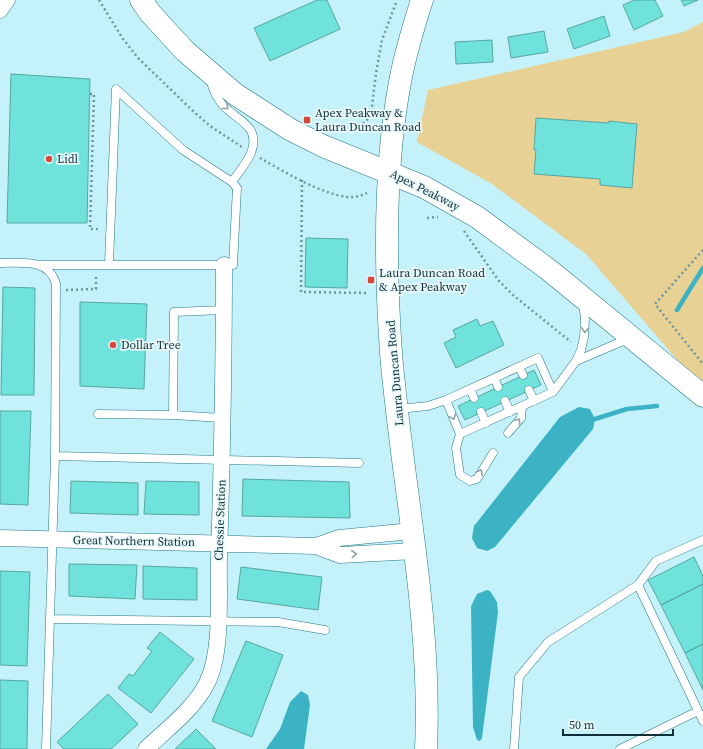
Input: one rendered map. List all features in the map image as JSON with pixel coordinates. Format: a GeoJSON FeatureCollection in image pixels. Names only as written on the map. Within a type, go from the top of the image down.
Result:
{"type":"FeatureCollection","features":[{"type":"Feature","properties":{"kind":"street"},"geometry":{"type":"LineString","coordinates":[[0,10],[7,0]]}},
{"type":"Feature","properties":{"kind":"street","name":"Apex Peakway"},"geometry":{"type":"LineString","coordinates":[[141,0],[185,51],[209,74],[235,94],[291,130],[323,146],[424,187],[477,217],[582,297],[703,396]]}},
{"type":"Feature","properties":{"kind":"street","name":"Laura Duncan Road"},"geometry":{"type":"LineString","coordinates":[[422,0],[400,77],[390,144],[388,279],[392,353],[426,671],[426,749]]}},
{"type":"Feature","properties":{"kind":"street","name":"Chessie Station"},"geometry":{"type":"LineString","coordinates":[[146,749],[185,712],[207,683],[216,650],[222,460],[224,265]]}},
{"type":"Feature","properties":{"kind":"street","name":"Great Northern Station"},"geometry":{"type":"LineString","coordinates":[[0,538],[316,546],[339,538],[413,541]]}},
{"type":"Feature","properties":{"kind":"lane"},"geometry":{"type":"LineString","coordinates":[[209,74],[212,87],[221,104],[245,122],[253,133],[253,146],[250,154],[232,182]]}},
{"type":"Feature","properties":{"kind":"lane"},"geometry":{"type":"LineString","coordinates":[[0,263],[41,265],[109,263],[233,265],[237,188],[232,182],[183,150],[116,89],[109,263]]}},
{"type":"Feature","properties":{"kind":"lane"},"geometry":{"type":"LineString","coordinates":[[41,265],[54,276],[57,298],[55,456],[46,749]]}},
{"type":"Feature","properties":{"kind":"lane"},"geometry":{"type":"LineString","coordinates":[[460,434],[554,392],[576,361],[584,338],[585,318],[582,297]]}},
{"type":"Feature","properties":{"kind":"lane"},"geometry":{"type":"LineString","coordinates":[[173,415],[174,312],[224,310]]}},
{"type":"Feature","properties":{"kind":"lane"},"geometry":{"type":"LineString","coordinates":[[576,361],[632,337]]}},
{"type":"Feature","properties":{"kind":"lane"},"geometry":{"type":"LineString","coordinates":[[398,409],[428,406],[446,400],[538,358],[554,392]]}},
{"type":"Feature","properties":{"kind":"lane"},"geometry":{"type":"LineString","coordinates":[[519,367],[522,375]]}},
{"type":"Feature","properties":{"kind":"lane"},"geometry":{"type":"LineString","coordinates":[[494,378],[498,386]]}},
{"type":"Feature","properties":{"kind":"lane"},"geometry":{"type":"LineString","coordinates":[[470,389],[474,398]]}},
{"type":"Feature","properties":{"kind":"lane"},"geometry":{"type":"LineString","coordinates":[[529,390],[534,401]]}},
{"type":"Feature","properties":{"kind":"lane"},"geometry":{"type":"LineString","coordinates":[[446,400],[460,434],[456,448],[460,475],[465,479],[476,479],[493,453]]}},
{"type":"Feature","properties":{"kind":"lane"},"geometry":{"type":"LineString","coordinates":[[505,401],[510,412]]}},
{"type":"Feature","properties":{"kind":"lane"},"geometry":{"type":"LineString","coordinates":[[508,433],[521,418],[522,407]]}},
{"type":"Feature","properties":{"kind":"lane"},"geometry":{"type":"LineString","coordinates":[[481,412],[486,423]]}},
{"type":"Feature","properties":{"kind":"lane"},"geometry":{"type":"LineString","coordinates":[[98,414],[173,415],[222,418]]}},
{"type":"Feature","properties":{"kind":"lane"},"geometry":{"type":"LineString","coordinates":[[55,456],[359,463]]}},
{"type":"Feature","properties":{"kind":"lane"},"geometry":{"type":"LineString","coordinates":[[514,749],[519,677],[548,642],[638,585],[656,562],[703,540]]}},
{"type":"Feature","properties":{"kind":"lane"},"geometry":{"type":"LineString","coordinates":[[638,585],[703,721]]}},
{"type":"Feature","properties":{"kind":"lane"},"geometry":{"type":"LineString","coordinates":[[51,619],[278,622],[325,630]]}},
{"type":"Feature","properties":{"kind":"lane"},"geometry":{"type":"LineString","coordinates":[[620,749],[698,711]]}},
{"type":"Feature","properties":{"kind":"path"},"geometry":{"type":"LineString","coordinates":[[100,0],[123,39],[138,58],[192,111],[210,126],[246,150]]}},
{"type":"Feature","properties":{"kind":"path"},"geometry":{"type":"LineString","coordinates":[[359,127],[368,119],[372,106],[382,40],[398,0]]}},
{"type":"Feature","properties":{"kind":"path"},"geometry":{"type":"LineString","coordinates":[[90,94],[94,94],[90,229],[100,229]]}},
{"type":"Feature","properties":{"kind":"path"},"geometry":{"type":"LineString","coordinates":[[256,155],[302,180],[346,197],[355,197],[367,193]]}},
{"type":"Feature","properties":{"kind":"path"},"geometry":{"type":"LineString","coordinates":[[302,180],[301,292],[368,293]]}},
{"type":"Feature","properties":{"kind":"path"},"geometry":{"type":"LineString","coordinates":[[427,218],[435,216],[444,218]]}},
{"type":"Feature","properties":{"kind":"path"},"geometry":{"type":"LineString","coordinates":[[460,227],[499,281],[513,295],[573,343]]}},
{"type":"Feature","properties":{"kind":"path"},"geometry":{"type":"LineString","coordinates":[[703,250],[655,304],[703,364]]}},
{"type":"Feature","properties":{"kind":"path"},"geometry":{"type":"LineString","coordinates":[[65,283],[65,290],[96,289],[96,276]]}},
{"type":"Feature","properties":{"kind":"shaded area"},"geometry":{"type":"Polygon","coordinates":[[[703,22],[703,390],[586,254],[492,184],[417,142],[428,90],[684,32],[703,22]]]}},
{"type":"Feature","properties":{"kind":"water"},"geometry":{"type":"Polygon","coordinates":[[[579,407],[590,409],[595,419],[593,429],[495,547],[487,551],[477,548],[472,538],[474,526],[560,417],[579,407]]]}},
{"type":"Feature","properties":{"kind":"water"},"geometry":{"type":"Polygon","coordinates":[[[487,590],[490,591],[497,602],[498,612],[482,738],[480,741],[477,740],[473,727],[471,606],[477,594],[487,590]]]}},
{"type":"Feature","properties":{"kind":"water"},"geometry":{"type":"Polygon","coordinates":[[[301,691],[308,695],[310,705],[304,749],[266,749],[280,729],[290,702],[301,691]]]}},
{"type":"Feature","properties":{"kind":"building"},"geometry":{"type":"Polygon","coordinates":[[[317,0],[327,0],[340,29],[270,61],[254,28],[317,0]]]}},
{"type":"Feature","properties":{"kind":"building"},"geometry":{"type":"Polygon","coordinates":[[[634,0],[655,0],[663,16],[634,30],[623,5],[634,0]]]}},
{"type":"Feature","properties":{"kind":"building"},"geometry":{"type":"Polygon","coordinates":[[[681,0],[698,0],[684,6],[681,0]]]}},
{"type":"Feature","properties":{"kind":"building"},"geometry":{"type":"Polygon","coordinates":[[[604,16],[610,36],[574,49],[567,29],[604,16]]]}},
{"type":"Feature","properties":{"kind":"building"},"geometry":{"type":"Polygon","coordinates":[[[544,31],[548,52],[511,58],[508,37],[544,31]]]}},
{"type":"Feature","properties":{"kind":"building"},"geometry":{"type":"Polygon","coordinates":[[[492,40],[493,62],[456,64],[455,42],[492,40]]]}},
{"type":"Feature","properties":{"kind":"building","name":"Lidl"},"geometry":{"type":"Polygon","coordinates":[[[11,74],[90,79],[87,223],[7,223],[11,74]]]}},
{"type":"Feature","properties":{"kind":"building"},"geometry":{"type":"Polygon","coordinates":[[[536,118],[609,123],[609,121],[637,124],[632,188],[600,185],[600,179],[534,174],[536,118]]]}},
{"type":"Feature","properties":{"kind":"building"},"geometry":{"type":"Polygon","coordinates":[[[306,238],[348,239],[347,288],[305,287],[306,238]]]}},
{"type":"Feature","properties":{"kind":"building"},"geometry":{"type":"Polygon","coordinates":[[[3,287],[35,288],[34,395],[1,395],[3,287]]]}},
{"type":"Feature","properties":{"kind":"building","name":"Dollar Tree"},"geometry":{"type":"Polygon","coordinates":[[[80,302],[147,304],[144,389],[80,386],[80,302]]]}},
{"type":"Feature","properties":{"kind":"building"},"geometry":{"type":"Polygon","coordinates":[[[477,319],[480,326],[493,321],[504,345],[456,368],[444,343],[456,337],[453,330],[477,319]]]}},
{"type":"Feature","properties":{"kind":"building"},"geometry":{"type":"Polygon","coordinates":[[[534,370],[541,385],[465,420],[458,406],[534,370]]]}},
{"type":"Feature","properties":{"kind":"building"},"geometry":{"type":"Polygon","coordinates":[[[0,411],[31,411],[28,505],[0,504],[0,411]]]}},
{"type":"Feature","properties":{"kind":"building"},"geometry":{"type":"Polygon","coordinates":[[[243,479],[349,482],[350,518],[242,516],[243,479]]]}},
{"type":"Feature","properties":{"kind":"building"},"geometry":{"type":"Polygon","coordinates":[[[71,481],[138,483],[138,515],[70,513],[71,481]]]}},
{"type":"Feature","properties":{"kind":"building"},"geometry":{"type":"Polygon","coordinates":[[[146,481],[199,482],[199,515],[144,514],[146,481]]]}},
{"type":"Feature","properties":{"kind":"building"},"geometry":{"type":"Polygon","coordinates":[[[694,557],[703,576],[703,584],[661,605],[648,580],[694,557]]]}},
{"type":"Feature","properties":{"kind":"building"},"geometry":{"type":"Polygon","coordinates":[[[69,564],[137,565],[135,599],[69,596],[69,564]]]}},
{"type":"Feature","properties":{"kind":"building"},"geometry":{"type":"Polygon","coordinates":[[[143,566],[197,568],[197,600],[143,599],[143,566]]]}},
{"type":"Feature","properties":{"kind":"building"},"geometry":{"type":"Polygon","coordinates":[[[241,567],[322,577],[318,610],[237,599],[241,567]]]}},
{"type":"Feature","properties":{"kind":"building"},"geometry":{"type":"Polygon","coordinates":[[[0,571],[30,572],[27,666],[0,665],[0,571]]]}},
{"type":"Feature","properties":{"kind":"building"},"geometry":{"type":"Polygon","coordinates":[[[703,584],[703,644],[685,653],[661,605],[703,584]]]}},
{"type":"Feature","properties":{"kind":"building"},"geometry":{"type":"Polygon","coordinates":[[[160,632],[194,659],[151,713],[118,688],[129,674],[133,676],[152,651],[147,648],[160,632]]]}},
{"type":"Feature","properties":{"kind":"building"},"geometry":{"type":"Polygon","coordinates":[[[246,641],[283,655],[252,737],[212,721],[246,641]]]}},
{"type":"Feature","properties":{"kind":"building"},"geometry":{"type":"Polygon","coordinates":[[[703,644],[703,690],[685,653],[703,644]]]}},
{"type":"Feature","properties":{"kind":"building"},"geometry":{"type":"Polygon","coordinates":[[[0,680],[28,681],[27,749],[0,749],[0,680]]]}},
{"type":"Feature","properties":{"kind":"building"},"geometry":{"type":"Polygon","coordinates":[[[108,694],[138,724],[111,749],[64,749],[57,742],[108,694]]]}},
{"type":"Feature","properties":{"kind":"building"},"geometry":{"type":"Polygon","coordinates":[[[196,729],[216,749],[175,749],[196,729]]]}},
{"type":"Feature","properties":{"kind":"waterway"},"geometry":{"type":"LineString","coordinates":[[677,310],[703,268]]}},
{"type":"Feature","properties":{"kind":"waterway"},"geometry":{"type":"LineString","coordinates":[[595,419],[627,409],[657,406]]}},
{"type":"Feature","properties":{"kind":"place","name":"Apex Peakway & Laura Duncan Road"},"geometry":{"type":"Point","coordinates":[307,120]}},
{"type":"Feature","properties":{"kind":"place","name":"Lidl"},"geometry":{"type":"Point","coordinates":[49,159]}},
{"type":"Feature","properties":{"kind":"place","name":"Laura Duncan Road & Apex Peakway"},"geometry":{"type":"Point","coordinates":[371,280]}},
{"type":"Feature","properties":{"kind":"place","name":"Dollar Tree"},"geometry":{"type":"Point","coordinates":[113,345]}}]}
